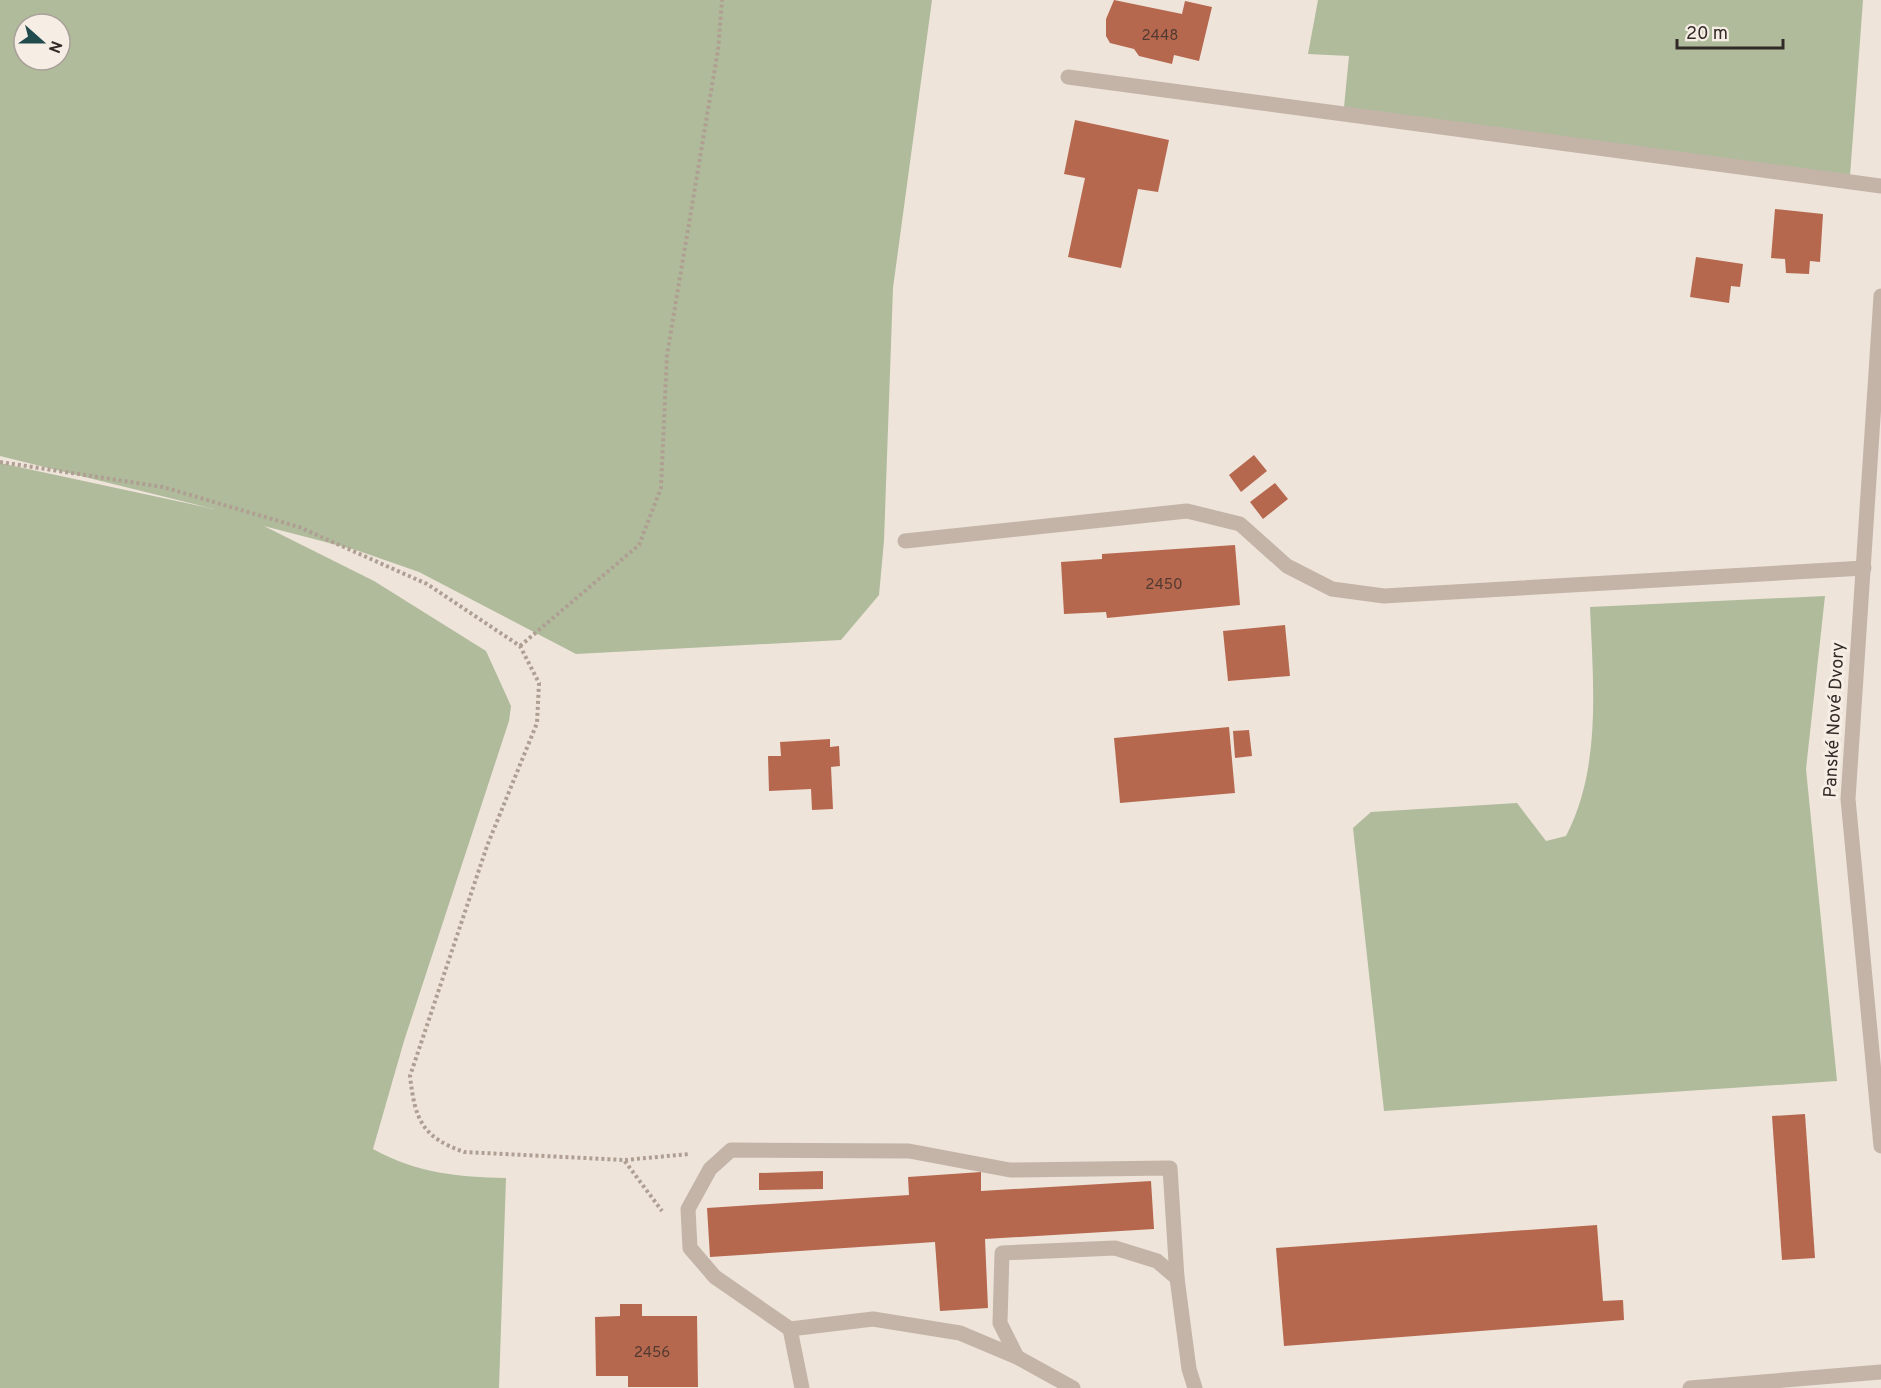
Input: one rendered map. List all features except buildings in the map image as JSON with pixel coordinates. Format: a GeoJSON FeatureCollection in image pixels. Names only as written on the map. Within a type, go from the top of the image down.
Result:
{"type":"FeatureCollection","features":[{"type":"Feature","properties":{"kind":"street"},"geometry":{"type":"LineString","coordinates":[[1068,77],[1881,186]]}},
{"type":"Feature","properties":{"kind":"street","name":"Panské Nové Dvory"},"geometry":{"type":"LineString","coordinates":[[1881,296],[1848,799],[1881,1146]]}},
{"type":"Feature","properties":{"kind":"street"},"geometry":{"type":"LineString","coordinates":[[905,541],[1187,511],[1240,524],[1287,566],[1332,589],[1384,596],[1864,568]]}},
{"type":"Feature","properties":{"kind":"street"},"geometry":{"type":"LineString","coordinates":[[1073,1388],[1017,1357],[960,1333],[873,1319],[790,1329],[715,1277],[690,1248],[688,1209],[710,1169],[732,1150],[909,1151],[1010,1170],[1170,1168],[1177,1278],[1189,1369],[1195,1388]]}},
{"type":"Feature","properties":{"kind":"street"},"geometry":{"type":"LineString","coordinates":[[1017,1357],[1000,1323],[1002,1253],[1115,1248],[1157,1261],[1177,1278]]}},
{"type":"Feature","properties":{"kind":"street"},"geometry":{"type":"LineString","coordinates":[[790,1329],[802,1388]]}},
{"type":"Feature","properties":{"kind":"street"},"geometry":{"type":"LineString","coordinates":[[1690,1388],[1881,1372]]}},
{"type":"Feature","properties":{"kind":"street"},"geometry":{"type":"LineString","coordinates":[[1815,1388],[1829,1378]]}},
{"type":"Feature","properties":{"kind":"path"},"geometry":{"type":"LineString","coordinates":[[520,646],[639,545],[661,488],[667,355],[718,50],[722,0]]}},
{"type":"Feature","properties":{"kind":"path"},"geometry":{"type":"LineString","coordinates":[[0,462],[162,487],[298,527],[427,584],[520,646],[539,683],[537,723],[487,846],[410,1076],[413,1106],[429,1134],[446,1146],[464,1152],[624,1160],[732,1150]]}},
{"type":"Feature","properties":{"kind":"path"},"geometry":{"type":"LineString","coordinates":[[624,1160],[663,1213]]}},
{"type":"Feature","properties":{"kind":"green space"},"geometry":{"type":"Polygon","coordinates":[[[0,0],[932,0],[893,288],[884,541],[879,595],[841,640],[576,654],[419,572],[356,550],[264,526],[374,581],[486,651],[511,706],[509,721],[404,1041],[373,1149],[405,1164],[438,1172],[506,1178],[499,1388],[0,1388],[0,463],[214,509],[0,456],[0,0]]]}},
{"type":"Feature","properties":{"kind":"green space"},"geometry":{"type":"Polygon","coordinates":[[[1318,0],[1863,0],[1850,176],[1344,107],[1349,56],[1308,54],[1318,0]]]}},
{"type":"Feature","properties":{"kind":"green space"},"geometry":{"type":"Polygon","coordinates":[[[1825,596],[1806,769],[1837,1081],[1384,1111],[1353,828],[1371,812],[1517,803],[1546,841],[1566,836],[1585,782],[1590,753],[1593,695],[1590,607],[1825,596]]]}}]}
